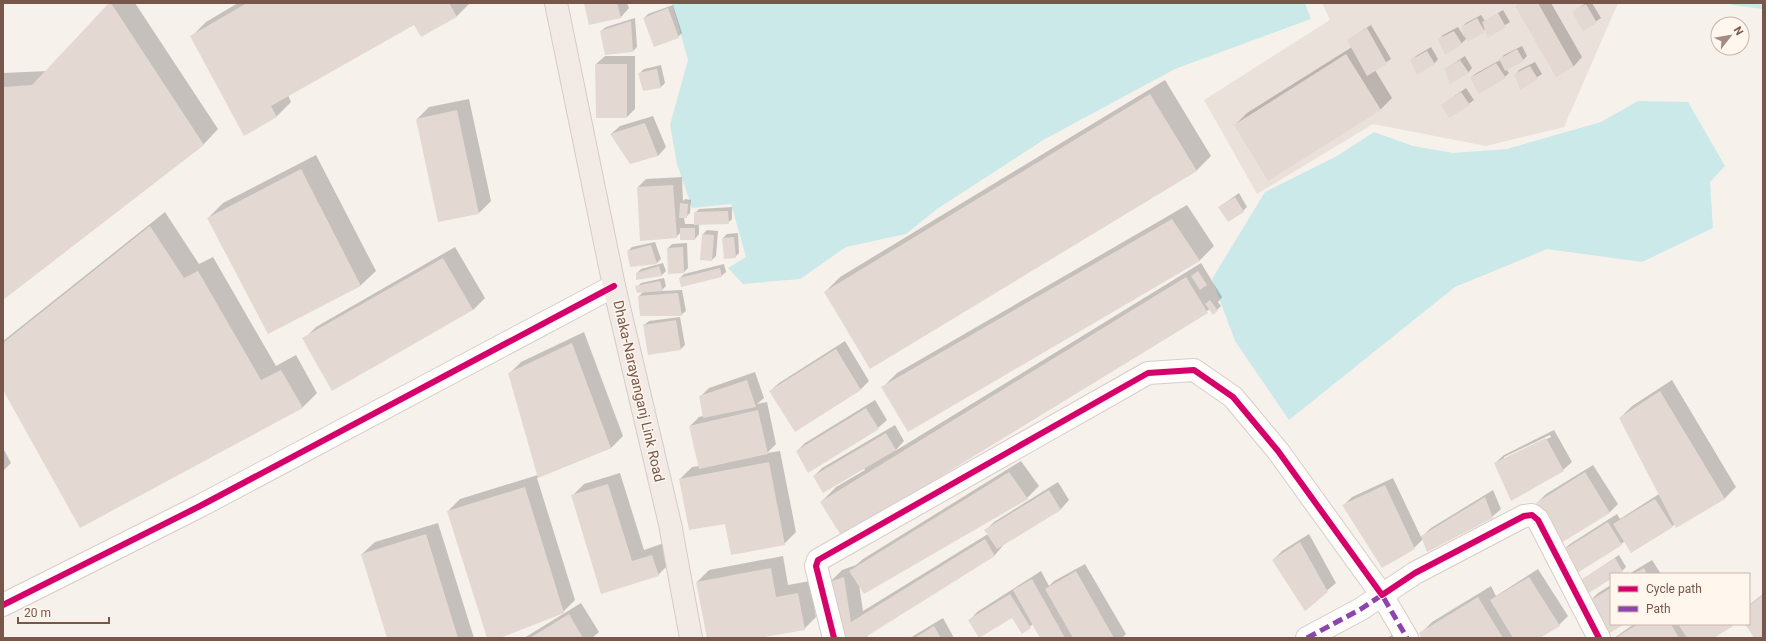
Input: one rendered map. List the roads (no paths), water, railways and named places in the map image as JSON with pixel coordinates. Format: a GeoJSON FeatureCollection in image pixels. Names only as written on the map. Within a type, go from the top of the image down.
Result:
{"type":"FeatureCollection","features":[{"type":"Feature","properties":{"kind":"highway","name":"Dhaka-Narayanganj Link Road"},"geometry":{"type":"LineString","coordinates":[[556,3],[614,286],[670,524],[691,638]]}},
{"type":"Feature","properties":{"kind":"street"},"geometry":{"type":"LineString","coordinates":[[3,605],[207,502],[614,286]]}},
{"type":"Feature","properties":{"kind":"street"},"geometry":{"type":"LineString","coordinates":[[834,638],[816,566],[818,560],[1148,373],[1194,370],[1233,397],[1278,451],[1382,595],[1406,638]]}},
{"type":"Feature","properties":{"kind":"street"},"geometry":{"type":"LineString","coordinates":[[1308,638],[1361,609],[1415,573],[1524,516],[1532,515],[1538,520],[1599,638]]}},
{"type":"Feature","properties":{"kind":"water"},"geometry":{"type":"Polygon","coordinates":[[[672,3],[1305,3],[1311,19],[1175,69],[1045,139],[937,209],[906,234],[846,247],[800,279],[743,284],[728,268],[746,257],[731,204],[692,208],[677,164],[670,125],[688,60],[672,3]]]}},
{"type":"Feature","properties":{"kind":"water"},"geometry":{"type":"Polygon","coordinates":[[[1729,3],[1763,3],[1763,9],[1732,5],[1729,3]]]}},
{"type":"Feature","properties":{"kind":"water"},"geometry":{"type":"Polygon","coordinates":[[[1638,101],[1688,102],[1725,166],[1710,182],[1713,228],[1642,262],[1547,249],[1455,287],[1289,420],[1235,341],[1212,279],[1265,192],[1337,156],[1374,132],[1413,146],[1453,153],[1507,149],[1601,122],[1638,101]]]}}]}
